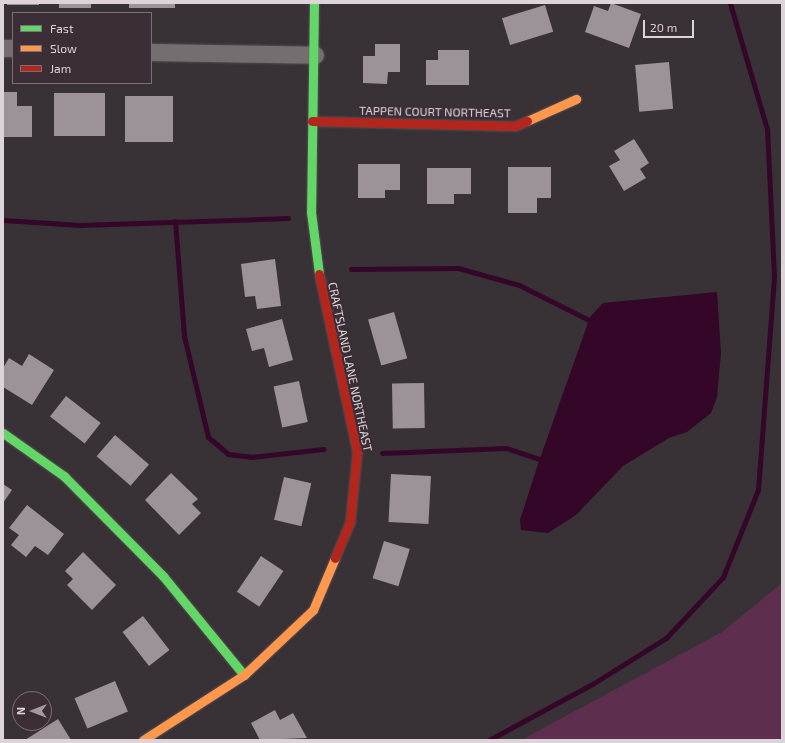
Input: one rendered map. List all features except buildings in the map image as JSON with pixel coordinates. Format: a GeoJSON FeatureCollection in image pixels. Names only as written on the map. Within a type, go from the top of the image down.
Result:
{"type":"FeatureCollection","features":[{"type":"Feature","properties":{"kind":"street","name":"CRAFTSLAND LANE NORTHEAST"},"geometry":{"type":"LineString","coordinates":[[143,740],[244,675],[313,610],[350,522],[357,452],[320,283],[312,212],[312,121],[315,55],[314,3]]}},
{"type":"Feature","properties":{"kind":"street"},"geometry":{"type":"LineString","coordinates":[[152,52],[315,55]]}},
{"type":"Feature","properties":{"kind":"street","name":"TAPPEN COURT NORTHEAST"},"geometry":{"type":"LineString","coordinates":[[312,121],[515,126],[576,99]]}},
{"type":"Feature","properties":{"kind":"street"},"geometry":{"type":"LineString","coordinates":[[3,433],[64,476],[164,576],[244,675]]}},
{"type":"Feature","properties":{"kind":"shaded area"},"geometry":{"type":"Polygon","coordinates":[[[717,292],[721,353],[717,397],[711,413],[687,432],[669,438],[623,466],[576,515],[548,533],[521,530],[520,520],[537,467],[590,317],[603,303],[717,292]]]}},
{"type":"Feature","properties":{"kind":"shaded area"},"geometry":{"type":"Polygon","coordinates":[[[782,583],[782,740],[521,740],[722,632],[782,583]]]}},
{"type":"Feature","properties":{"kind":"waterway"},"geometry":{"type":"LineString","coordinates":[[489,740],[594,683],[666,638],[723,577],[758,490],[774,276],[767,129],[730,3]]}},
{"type":"Feature","properties":{"kind":"waterway"},"geometry":{"type":"LineString","coordinates":[[3,220],[80,225],[288,218]]}},
{"type":"Feature","properties":{"kind":"waterway"},"geometry":{"type":"LineString","coordinates":[[175,221],[184,336],[208,437],[228,454],[251,457],[324,449]]}},
{"type":"Feature","properties":{"kind":"waterway"},"geometry":{"type":"LineString","coordinates":[[351,269],[458,268],[519,285],[595,323]]}},
{"type":"Feature","properties":{"kind":"waterway"},"geometry":{"type":"LineString","coordinates":[[382,453],[506,448],[545,461]]}},
{"type":"Feature","properties":{"kind":"traffic: fast"},"geometry":{"type":"LineString","coordinates":[[314,3],[311,212],[319,274]]}},
{"type":"Feature","properties":{"kind":"traffic: fast"},"geometry":{"type":"LineString","coordinates":[[3,433],[64,476],[163,576],[244,675]]}},
{"type":"Feature","properties":{"kind":"traffic: slow"},"geometry":{"type":"LineString","coordinates":[[527,121],[576,99]]}},
{"type":"Feature","properties":{"kind":"traffic: slow"},"geometry":{"type":"LineString","coordinates":[[143,740],[244,675],[313,610],[335,558]]}},
{"type":"Feature","properties":{"kind":"traffic: jam"},"geometry":{"type":"LineString","coordinates":[[312,121],[515,126],[527,121]]}},
{"type":"Feature","properties":{"kind":"traffic: jam"},"geometry":{"type":"LineString","coordinates":[[319,274],[357,452],[350,522],[335,558]]}}]}
